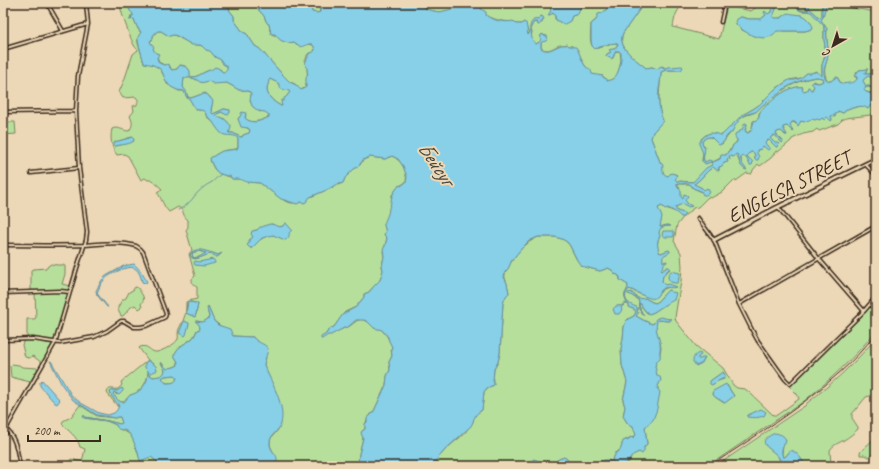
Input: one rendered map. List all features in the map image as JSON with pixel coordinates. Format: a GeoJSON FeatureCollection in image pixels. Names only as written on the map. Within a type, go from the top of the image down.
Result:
{"type":"FeatureCollection","features":[{"type":"Feature","properties":{"kind":"street"},"geometry":{"type":"LineString","coordinates":[[47,3],[63,31]]}},
{"type":"Feature","properties":{"kind":"street"},"geometry":{"type":"LineString","coordinates":[[3,432],[7,428],[54,343],[87,238],[79,168],[76,111],[78,76],[88,24],[86,3]]}},
{"type":"Feature","properties":{"kind":"street"},"geometry":{"type":"LineString","coordinates":[[721,22],[726,3]]}},
{"type":"Feature","properties":{"kind":"street"},"geometry":{"type":"LineString","coordinates":[[3,49],[88,24]]}},
{"type":"Feature","properties":{"kind":"street"},"geometry":{"type":"LineString","coordinates":[[3,112],[76,111]]}},
{"type":"Feature","properties":{"kind":"street","name":"ENGELSA STREET"},"geometry":{"type":"LineString","coordinates":[[714,240],[876,159]]}},
{"type":"Feature","properties":{"kind":"street"},"geometry":{"type":"LineString","coordinates":[[865,164],[876,175]]}},
{"type":"Feature","properties":{"kind":"street"},"geometry":{"type":"LineString","coordinates":[[31,173],[79,168]]}},
{"type":"Feature","properties":{"kind":"street"},"geometry":{"type":"LineString","coordinates":[[778,207],[819,259],[864,311]]}},
{"type":"Feature","properties":{"kind":"street"},"geometry":{"type":"LineString","coordinates":[[698,218],[714,240],[739,304],[758,341],[790,384],[876,298]]}},
{"type":"Feature","properties":{"kind":"street"},"geometry":{"type":"LineString","coordinates":[[739,304],[876,226]]}},
{"type":"Feature","properties":{"kind":"street"},"geometry":{"type":"LineString","coordinates":[[3,245],[119,244],[134,246],[141,249],[143,252],[166,312],[166,316],[163,318],[140,328],[121,321],[107,331],[94,337],[78,340],[60,343],[32,339],[3,340]]}},
{"type":"Feature","properties":{"kind":"street"},"geometry":{"type":"LineString","coordinates":[[3,293],[70,292]]}},
{"type":"Feature","properties":{"kind":"street"},"geometry":{"type":"LineString","coordinates":[[3,420],[18,451],[20,466]]}},
{"type":"Feature","properties":{"kind":"green space"},"geometry":{"type":"Polygon","coordinates":[[[120,3],[127,3],[122,6],[128,8],[133,14],[131,20],[134,19],[141,33],[138,40],[143,61],[159,67],[167,84],[179,91],[184,91],[194,107],[198,110],[204,111],[206,116],[213,122],[221,133],[234,135],[238,138],[237,149],[222,152],[210,160],[217,172],[233,179],[260,183],[285,201],[291,203],[306,202],[308,198],[343,183],[345,178],[360,165],[363,160],[370,157],[385,159],[392,156],[403,166],[406,174],[406,182],[398,187],[392,195],[391,206],[387,220],[384,224],[386,232],[384,235],[387,238],[383,252],[383,270],[380,280],[369,292],[364,294],[364,297],[356,307],[345,312],[334,327],[329,329],[326,334],[328,335],[357,321],[364,320],[369,322],[374,328],[382,330],[388,337],[392,347],[392,356],[389,362],[390,370],[387,376],[386,385],[374,411],[365,424],[365,429],[362,431],[363,438],[358,466],[273,466],[276,463],[270,442],[271,438],[278,430],[279,401],[264,365],[266,358],[253,337],[233,336],[214,321],[208,307],[208,319],[203,322],[196,321],[200,326],[200,329],[197,330],[192,339],[178,349],[174,355],[178,365],[167,369],[161,363],[165,370],[164,374],[153,377],[150,375],[152,372],[151,362],[147,361],[148,375],[141,389],[130,395],[124,402],[116,399],[113,394],[114,392],[117,395],[122,388],[118,391],[110,392],[118,407],[107,393],[110,389],[118,389],[122,385],[121,382],[148,360],[139,348],[140,347],[143,346],[157,352],[169,347],[177,341],[178,330],[185,315],[186,302],[197,299],[197,287],[192,282],[192,279],[195,276],[189,254],[192,250],[186,230],[188,227],[188,220],[182,210],[178,207],[169,212],[157,192],[162,189],[152,180],[145,178],[141,180],[128,156],[124,154],[117,155],[112,146],[112,129],[116,128],[129,131],[132,124],[130,116],[134,111],[133,106],[137,105],[138,101],[136,97],[123,98],[119,92],[133,54],[138,50],[130,37],[120,3]],[[132,137],[115,142],[116,146],[134,141],[132,137]],[[272,224],[253,231],[253,237],[248,244],[250,248],[252,248],[261,239],[270,235],[285,240],[284,226],[277,227],[272,224]],[[200,250],[191,253],[191,256],[195,259],[210,254],[217,257],[221,254],[218,255],[200,250]],[[191,302],[187,303],[186,313],[195,317],[198,304],[191,302]]]}},
{"type":"Feature","properties":{"kind":"green space"},"geometry":{"type":"Polygon","coordinates":[[[227,3],[258,3],[257,8],[269,24],[270,31],[273,35],[286,42],[294,42],[304,46],[309,44],[313,45],[314,52],[307,55],[305,61],[307,67],[307,81],[305,88],[301,90],[295,84],[290,82],[260,49],[255,46],[247,34],[243,32],[234,20],[234,16],[227,3]]]}},
{"type":"Feature","properties":{"kind":"green space"},"geometry":{"type":"Polygon","coordinates":[[[310,3],[321,3],[319,13],[312,12],[310,3]]]}},
{"type":"Feature","properties":{"kind":"green space"},"geometry":{"type":"Polygon","coordinates":[[[414,3],[457,3],[453,10],[439,12],[429,10],[414,3]]]}},
{"type":"Feature","properties":{"kind":"green space"},"geometry":{"type":"Polygon","coordinates":[[[481,3],[548,3],[551,10],[548,15],[553,13],[555,19],[563,24],[570,21],[572,16],[578,14],[582,3],[612,3],[591,24],[590,38],[591,44],[595,49],[617,43],[618,46],[615,49],[609,50],[611,52],[606,56],[613,58],[617,51],[620,51],[621,60],[618,73],[614,78],[607,81],[603,76],[592,75],[580,57],[578,50],[572,46],[567,44],[560,45],[549,50],[542,49],[541,43],[547,36],[541,35],[541,41],[536,44],[531,38],[532,32],[530,28],[528,35],[527,28],[522,24],[501,21],[488,17],[481,9],[481,3]],[[541,16],[538,20],[535,19],[530,28],[534,22],[542,23],[543,17],[541,16]]]}},
{"type":"Feature","properties":{"kind":"green space"},"geometry":{"type":"Polygon","coordinates":[[[644,3],[683,3],[677,13],[673,27],[719,39],[727,6],[751,11],[760,3],[770,3],[772,7],[771,12],[768,14],[765,11],[764,12],[766,15],[761,19],[741,17],[735,21],[742,30],[758,37],[780,30],[805,31],[812,29],[812,25],[809,20],[801,15],[788,15],[778,18],[773,17],[776,8],[772,3],[793,3],[801,11],[812,12],[824,26],[826,53],[822,65],[822,75],[821,77],[816,71],[809,74],[807,73],[801,78],[789,80],[774,90],[759,105],[742,115],[722,135],[710,133],[705,136],[701,139],[703,153],[702,161],[707,163],[711,162],[712,165],[693,182],[676,181],[675,179],[677,175],[667,176],[664,174],[662,164],[651,138],[653,132],[663,120],[659,109],[661,72],[666,70],[681,70],[669,67],[664,68],[663,66],[657,69],[652,67],[646,68],[628,53],[623,46],[622,41],[623,33],[644,3]]]}},
{"type":"Feature","properties":{"kind":"green space"},"geometry":{"type":"Polygon","coordinates":[[[794,3],[806,3],[807,8],[809,9],[800,9],[794,3]]]}},
{"type":"Feature","properties":{"kind":"green space"},"geometry":{"type":"Polygon","coordinates":[[[811,3],[839,4],[841,6],[876,12],[876,74],[865,74],[867,69],[859,70],[854,76],[857,78],[856,81],[847,84],[841,83],[837,77],[831,81],[826,78],[825,68],[828,56],[827,29],[821,20],[825,5],[822,5],[822,16],[820,18],[809,8],[811,3]]]}},
{"type":"Feature","properties":{"kind":"green space"},"geometry":{"type":"Polygon","coordinates":[[[161,31],[169,36],[174,35],[189,43],[200,45],[206,50],[210,50],[215,57],[222,60],[223,64],[227,66],[227,70],[223,72],[220,69],[212,69],[192,77],[190,76],[188,68],[185,66],[180,65],[177,69],[172,70],[169,65],[164,65],[159,62],[150,42],[153,39],[154,34],[161,31]]]}},
{"type":"Feature","properties":{"kind":"green space"},"geometry":{"type":"Polygon","coordinates":[[[876,75],[876,100],[872,96],[872,93],[864,90],[866,87],[870,87],[866,86],[862,80],[868,76],[873,77],[876,75]]]}},
{"type":"Feature","properties":{"kind":"green space"},"geometry":{"type":"Polygon","coordinates":[[[817,77],[822,78],[823,81],[819,83],[813,81],[814,86],[812,90],[804,91],[802,89],[803,87],[797,87],[785,92],[773,100],[759,113],[758,118],[753,121],[752,128],[747,133],[747,124],[745,123],[742,130],[737,133],[737,142],[726,155],[713,162],[704,161],[705,146],[702,143],[704,139],[712,137],[718,144],[722,144],[741,118],[757,111],[770,99],[790,86],[806,79],[817,77]]]}},
{"type":"Feature","properties":{"kind":"green space"},"geometry":{"type":"Polygon","coordinates":[[[184,78],[192,78],[202,82],[208,81],[227,83],[239,90],[250,92],[251,103],[253,106],[260,112],[266,112],[269,117],[254,122],[245,119],[246,115],[241,115],[238,119],[241,124],[250,130],[249,133],[240,137],[233,133],[229,133],[228,122],[223,118],[216,116],[216,114],[222,112],[227,114],[230,110],[224,109],[213,114],[211,112],[211,99],[205,93],[191,98],[188,97],[183,87],[184,78]]]}},
{"type":"Feature","properties":{"kind":"green space"},"geometry":{"type":"Polygon","coordinates":[[[270,79],[278,83],[281,89],[290,91],[284,100],[283,106],[274,101],[268,95],[268,80],[270,79]]]}},
{"type":"Feature","properties":{"kind":"green space"},"geometry":{"type":"Polygon","coordinates":[[[876,105],[876,113],[846,118],[838,124],[819,131],[817,129],[813,132],[803,134],[792,139],[778,152],[776,151],[771,158],[760,166],[758,164],[751,174],[747,173],[736,181],[734,180],[722,192],[711,198],[708,197],[698,207],[693,208],[685,215],[677,225],[674,241],[681,253],[682,267],[675,318],[696,346],[723,368],[733,385],[749,392],[773,415],[777,415],[799,399],[797,394],[790,387],[856,322],[876,300],[876,331],[841,368],[803,402],[708,466],[621,466],[629,462],[633,454],[641,452],[647,444],[645,427],[648,424],[660,379],[655,371],[655,363],[659,357],[661,349],[656,325],[658,320],[668,321],[671,319],[658,318],[652,324],[643,320],[636,316],[638,313],[637,308],[628,303],[626,298],[629,289],[642,295],[656,297],[663,289],[673,286],[665,285],[662,282],[663,275],[670,269],[667,267],[662,271],[660,270],[663,256],[670,252],[669,250],[661,253],[659,252],[657,245],[660,229],[669,225],[659,226],[661,219],[658,209],[661,206],[682,213],[677,211],[675,207],[683,203],[688,206],[689,205],[684,200],[688,196],[683,199],[680,197],[681,191],[677,182],[681,184],[690,184],[693,188],[702,192],[704,190],[702,188],[693,184],[713,167],[719,171],[719,167],[726,162],[728,158],[729,159],[729,156],[737,154],[741,165],[746,170],[741,162],[741,157],[745,157],[749,163],[753,163],[747,155],[753,152],[755,159],[757,150],[761,149],[763,146],[766,147],[764,143],[768,140],[776,147],[778,146],[770,138],[775,135],[782,143],[783,142],[776,134],[777,132],[781,131],[787,135],[783,127],[787,126],[793,131],[790,125],[792,122],[797,125],[801,121],[814,118],[825,119],[827,117],[832,120],[831,116],[833,115],[835,117],[835,114],[838,111],[843,113],[849,108],[864,106],[868,109],[870,106],[876,105]],[[675,272],[669,273],[671,282],[677,283],[679,277],[675,272]],[[668,290],[656,303],[645,298],[642,300],[639,299],[631,292],[631,295],[639,301],[639,306],[640,303],[647,313],[651,313],[666,304],[672,293],[668,290]],[[723,372],[710,381],[714,384],[715,382],[724,379],[724,373],[723,372]],[[727,385],[712,393],[724,403],[734,396],[727,385]]]}},
{"type":"Feature","properties":{"kind":"green space"},"geometry":{"type":"Polygon","coordinates":[[[3,122],[15,122],[16,134],[3,135],[3,122]]]}},
{"type":"Feature","properties":{"kind":"green space"},"geometry":{"type":"Polygon","coordinates":[[[538,237],[555,237],[562,239],[567,242],[577,260],[585,267],[600,271],[608,268],[618,275],[620,280],[628,285],[625,294],[627,303],[618,306],[621,309],[625,304],[628,304],[630,308],[634,309],[636,312],[634,316],[628,319],[624,327],[621,349],[622,365],[627,382],[623,400],[625,407],[623,416],[628,424],[633,426],[636,434],[635,436],[625,440],[622,444],[621,449],[612,460],[614,466],[610,466],[610,461],[600,462],[588,466],[579,466],[570,463],[566,458],[561,458],[556,461],[555,466],[543,466],[541,463],[530,461],[519,465],[431,466],[446,449],[464,434],[473,422],[475,415],[482,410],[484,392],[487,388],[494,385],[494,369],[498,362],[500,353],[503,303],[509,293],[505,273],[521,249],[538,237]]]}},
{"type":"Feature","properties":{"kind":"green space"},"geometry":{"type":"Polygon","coordinates":[[[198,251],[206,253],[198,258],[193,258],[192,253],[198,251]]]}},
{"type":"Feature","properties":{"kind":"green space"},"geometry":{"type":"Polygon","coordinates":[[[51,264],[65,266],[65,274],[62,284],[70,286],[69,290],[31,291],[31,270],[47,268],[51,264]]]}},
{"type":"Feature","properties":{"kind":"green space"},"geometry":{"type":"Polygon","coordinates":[[[135,287],[138,288],[143,296],[143,302],[141,304],[142,307],[139,309],[135,305],[131,307],[123,316],[121,316],[118,307],[122,300],[126,298],[129,292],[135,287]]]}},
{"type":"Feature","properties":{"kind":"green space"},"geometry":{"type":"Polygon","coordinates":[[[60,292],[68,294],[54,341],[27,338],[27,319],[36,318],[35,293],[60,292]]]}},
{"type":"Feature","properties":{"kind":"green space"},"geometry":{"type":"Polygon","coordinates":[[[876,338],[876,394],[866,397],[852,414],[852,418],[858,429],[830,450],[831,466],[805,466],[801,459],[791,450],[785,457],[783,457],[783,445],[765,445],[778,456],[780,466],[716,466],[806,405],[843,373],[876,338]]]}},
{"type":"Feature","properties":{"kind":"green space"},"geometry":{"type":"Polygon","coordinates":[[[24,340],[52,344],[42,363],[33,356],[29,358],[25,357],[22,345],[24,340]]]}},
{"type":"Feature","properties":{"kind":"green space"},"geometry":{"type":"Polygon","coordinates":[[[12,364],[22,367],[38,368],[30,382],[11,377],[10,366],[12,364]]]}},
{"type":"Feature","properties":{"kind":"green space"},"geometry":{"type":"Polygon","coordinates":[[[175,375],[177,377],[175,382],[172,383],[166,383],[162,378],[165,376],[175,375]]]}},
{"type":"Feature","properties":{"kind":"green space"},"geometry":{"type":"Polygon","coordinates":[[[80,405],[97,416],[115,418],[120,417],[122,423],[120,424],[108,421],[85,417],[84,418],[107,421],[116,425],[131,436],[141,461],[151,457],[158,463],[156,466],[67,466],[71,459],[82,462],[85,449],[80,447],[75,437],[62,423],[71,417],[80,405]]]}},
{"type":"Feature","properties":{"kind":"green space"},"geometry":{"type":"Polygon","coordinates":[[[876,437],[876,448],[872,455],[869,457],[860,455],[861,451],[876,437]]]}},
{"type":"Feature","properties":{"kind":"water","name":"Бейсуг"},"geometry":{"type":"Polygon","coordinates":[[[127,3],[227,3],[234,16],[234,20],[243,32],[247,34],[255,46],[260,49],[290,82],[301,90],[306,87],[306,78],[308,73],[305,63],[308,54],[313,52],[315,48],[312,44],[301,47],[294,42],[288,43],[283,41],[275,34],[271,34],[269,24],[257,8],[258,3],[310,3],[312,12],[317,13],[320,12],[321,3],[414,3],[423,5],[429,10],[439,12],[453,9],[456,7],[457,3],[481,3],[481,9],[486,12],[486,15],[495,20],[513,21],[516,24],[522,24],[523,22],[526,23],[528,35],[532,21],[535,19],[538,20],[541,16],[544,19],[539,25],[537,22],[534,22],[531,27],[532,38],[536,44],[541,40],[541,35],[543,34],[544,36],[547,36],[548,39],[541,43],[541,48],[544,50],[550,50],[567,44],[569,46],[576,47],[586,67],[590,69],[592,74],[603,76],[607,79],[607,81],[616,76],[620,67],[621,53],[616,51],[612,59],[606,56],[611,52],[609,50],[615,49],[618,44],[616,43],[595,49],[592,46],[591,40],[591,24],[596,20],[598,14],[603,13],[612,3],[644,3],[623,33],[622,41],[623,46],[628,53],[646,68],[652,67],[657,69],[661,66],[664,68],[683,67],[681,70],[666,70],[661,72],[659,101],[663,121],[653,132],[651,138],[660,162],[663,165],[664,173],[668,176],[671,173],[675,174],[677,177],[675,179],[677,181],[693,182],[706,168],[712,165],[711,162],[705,164],[702,161],[703,153],[699,144],[702,138],[706,135],[712,133],[722,135],[742,115],[759,105],[774,90],[789,80],[795,80],[801,78],[807,73],[815,72],[818,72],[822,76],[822,65],[826,53],[824,26],[811,12],[800,10],[793,3],[800,9],[809,10],[806,8],[806,3],[811,3],[809,8],[820,18],[822,16],[822,5],[826,5],[821,20],[827,29],[826,36],[828,52],[824,69],[825,78],[831,81],[837,77],[839,81],[844,84],[855,81],[857,77],[854,76],[859,70],[868,69],[865,74],[876,75],[872,78],[868,76],[863,81],[866,86],[874,86],[876,88],[866,87],[864,90],[872,94],[876,100],[876,105],[873,107],[871,105],[868,109],[863,106],[849,108],[843,113],[838,111],[837,114],[835,114],[835,117],[833,115],[831,116],[831,121],[827,117],[825,120],[822,118],[820,120],[812,119],[804,122],[801,121],[798,126],[795,122],[792,122],[790,125],[793,132],[787,126],[783,128],[787,135],[781,131],[777,132],[776,134],[783,141],[782,143],[774,135],[770,138],[779,145],[776,147],[768,140],[765,143],[770,149],[768,150],[763,146],[761,149],[757,150],[759,157],[758,160],[755,160],[755,155],[753,152],[747,155],[753,162],[752,165],[750,165],[746,157],[741,157],[742,163],[747,170],[742,168],[737,154],[734,157],[729,156],[730,160],[728,158],[728,162],[719,167],[718,171],[713,167],[710,169],[694,184],[704,190],[707,188],[710,192],[706,195],[703,195],[701,191],[693,188],[687,183],[677,183],[681,191],[681,197],[683,199],[684,194],[687,195],[688,196],[685,200],[692,206],[689,207],[683,204],[675,207],[677,211],[685,214],[683,217],[668,208],[665,209],[662,206],[658,208],[662,217],[660,227],[666,225],[671,226],[662,228],[659,233],[659,252],[670,251],[663,258],[663,262],[667,262],[661,270],[662,271],[667,267],[670,268],[663,275],[662,282],[665,285],[668,284],[676,287],[664,288],[653,299],[629,289],[625,296],[628,285],[620,280],[618,275],[608,268],[600,271],[581,266],[570,246],[562,239],[555,237],[538,237],[529,241],[512,260],[505,272],[504,277],[509,293],[503,303],[500,353],[498,362],[494,369],[494,385],[487,388],[484,392],[482,410],[476,415],[471,426],[446,449],[431,466],[358,466],[363,438],[361,433],[365,429],[367,418],[374,411],[386,385],[387,376],[390,370],[389,362],[392,356],[392,347],[388,337],[383,331],[374,328],[364,320],[356,320],[348,327],[322,339],[321,337],[326,334],[329,329],[334,327],[343,314],[356,307],[364,297],[364,294],[369,292],[380,280],[383,270],[383,249],[387,238],[384,235],[384,224],[393,193],[399,185],[401,186],[406,182],[407,177],[403,166],[398,159],[392,156],[385,159],[370,157],[363,160],[358,167],[345,178],[343,183],[335,185],[310,197],[305,203],[301,202],[297,204],[281,199],[260,183],[232,179],[230,176],[218,173],[210,158],[222,151],[237,149],[238,138],[222,134],[204,111],[198,110],[194,107],[184,91],[176,90],[168,84],[160,69],[154,65],[144,63],[138,39],[141,32],[134,19],[129,20],[132,17],[130,16],[133,16],[133,14],[129,8],[125,6],[122,7],[127,3]],[[161,31],[154,34],[153,39],[150,42],[156,53],[159,54],[157,58],[159,63],[164,65],[169,64],[172,70],[177,69],[180,65],[187,67],[190,71],[190,76],[192,77],[215,67],[223,72],[227,70],[227,66],[223,64],[221,60],[202,46],[192,45],[177,36],[169,36],[161,31]],[[184,78],[183,87],[188,97],[191,98],[202,94],[207,94],[213,101],[211,110],[213,114],[224,109],[230,110],[230,113],[227,115],[221,112],[216,115],[224,118],[231,126],[230,131],[228,132],[229,133],[242,137],[243,135],[249,133],[250,130],[248,128],[241,127],[238,119],[242,112],[246,113],[245,118],[254,122],[269,117],[269,115],[265,112],[258,111],[252,106],[250,92],[239,90],[227,83],[214,84],[208,81],[200,82],[193,78],[184,78]],[[808,78],[784,89],[766,102],[757,111],[745,115],[737,123],[732,133],[730,133],[724,142],[719,145],[711,137],[704,139],[702,143],[705,148],[704,161],[709,160],[713,162],[720,159],[721,155],[726,155],[737,142],[735,134],[742,130],[745,123],[747,124],[745,130],[746,132],[748,133],[751,131],[754,121],[759,118],[762,109],[780,94],[796,87],[803,87],[802,89],[804,91],[807,90],[808,87],[812,90],[814,86],[811,83],[819,83],[823,81],[822,78],[808,78]],[[270,79],[267,92],[274,101],[282,106],[282,100],[284,101],[284,98],[290,92],[281,89],[278,83],[270,79]]]}},
{"type":"Feature","properties":{"kind":"water"},"geometry":{"type":"Polygon","coordinates":[[[548,3],[582,3],[578,14],[572,16],[570,21],[563,24],[556,20],[553,13],[548,16],[551,10],[548,3]]]}},
{"type":"Feature","properties":{"kind":"water"},"geometry":{"type":"Polygon","coordinates":[[[770,3],[772,3],[776,9],[773,17],[781,18],[788,13],[803,16],[808,19],[813,27],[812,29],[805,31],[777,31],[769,37],[761,38],[738,27],[736,24],[736,19],[741,17],[761,19],[766,15],[764,12],[765,11],[768,14],[771,12],[772,7],[770,3]]]}},
{"type":"Feature","properties":{"kind":"water"},"geometry":{"type":"Polygon","coordinates":[[[133,137],[134,140],[131,143],[114,146],[115,142],[133,137]]]}},
{"type":"Feature","properties":{"kind":"water"},"geometry":{"type":"Polygon","coordinates":[[[285,223],[292,230],[286,240],[273,235],[262,238],[252,248],[247,245],[249,240],[253,237],[251,234],[252,231],[269,224],[279,227],[283,226],[285,223]]]}},
{"type":"Feature","properties":{"kind":"water"},"geometry":{"type":"Polygon","coordinates":[[[663,231],[673,231],[674,235],[673,237],[665,237],[662,235],[663,231]]]}},
{"type":"Feature","properties":{"kind":"water"},"geometry":{"type":"Polygon","coordinates":[[[201,250],[218,255],[222,253],[217,257],[210,254],[198,258],[194,258],[192,258],[190,255],[193,251],[201,250]],[[198,251],[192,253],[193,258],[199,257],[206,253],[198,251]]]}},
{"type":"Feature","properties":{"kind":"water"},"geometry":{"type":"Polygon","coordinates":[[[213,259],[215,263],[204,266],[195,265],[194,263],[195,261],[199,262],[213,259]]]}},
{"type":"Feature","properties":{"kind":"water"},"geometry":{"type":"Polygon","coordinates":[[[134,264],[147,282],[142,282],[136,269],[131,267],[119,270],[111,275],[102,282],[97,293],[107,307],[97,295],[96,291],[102,280],[123,266],[134,264]]]}},
{"type":"Feature","properties":{"kind":"water"},"geometry":{"type":"Polygon","coordinates":[[[671,271],[680,273],[677,283],[669,280],[668,276],[671,271]]]}},
{"type":"Feature","properties":{"kind":"water"},"geometry":{"type":"Polygon","coordinates":[[[668,290],[672,293],[676,293],[674,300],[649,314],[639,303],[639,300],[628,293],[631,292],[638,298],[645,298],[656,303],[668,290]]]}},
{"type":"Feature","properties":{"kind":"water"},"geometry":{"type":"Polygon","coordinates":[[[626,301],[637,307],[638,313],[636,316],[652,324],[660,317],[671,320],[658,320],[656,325],[660,343],[660,357],[655,366],[657,375],[661,380],[657,388],[660,392],[657,409],[653,420],[645,427],[647,444],[644,447],[642,454],[639,452],[633,455],[627,463],[621,466],[614,466],[612,460],[615,453],[620,450],[623,441],[629,439],[630,437],[633,438],[636,434],[633,426],[628,424],[623,416],[625,407],[623,400],[627,382],[622,365],[621,349],[626,321],[634,316],[636,312],[627,304],[621,308],[622,310],[619,314],[615,314],[613,309],[616,306],[621,306],[627,303],[626,301]]]}},
{"type":"Feature","properties":{"kind":"water"},"geometry":{"type":"Polygon","coordinates":[[[188,302],[198,304],[195,317],[186,313],[188,302]]]}},
{"type":"Feature","properties":{"kind":"water"},"geometry":{"type":"Polygon","coordinates":[[[208,307],[214,321],[218,325],[230,329],[233,336],[253,337],[256,341],[268,348],[264,365],[280,401],[282,417],[280,426],[270,440],[270,446],[277,457],[273,466],[156,466],[158,463],[151,457],[140,461],[133,439],[128,432],[119,429],[116,425],[107,421],[83,417],[84,415],[85,417],[108,421],[120,424],[122,423],[120,417],[115,418],[97,415],[73,400],[62,385],[50,361],[73,397],[99,413],[108,415],[114,413],[119,406],[110,392],[113,390],[117,391],[122,388],[123,391],[119,395],[114,392],[113,394],[118,400],[124,402],[130,395],[139,391],[147,380],[149,372],[145,368],[145,363],[147,361],[156,366],[157,370],[150,373],[153,377],[163,374],[165,370],[161,362],[167,369],[178,365],[174,355],[178,349],[192,339],[197,330],[200,329],[199,324],[195,321],[203,322],[208,319],[208,307]],[[175,375],[165,376],[162,378],[166,383],[170,383],[175,382],[177,377],[175,375]]]}},
{"type":"Feature","properties":{"kind":"water"},"geometry":{"type":"Polygon","coordinates":[[[184,321],[189,323],[185,336],[179,333],[184,321]]]}},
{"type":"Feature","properties":{"kind":"water"},"geometry":{"type":"Polygon","coordinates":[[[700,353],[701,355],[698,359],[705,357],[702,363],[696,366],[693,359],[700,353]]]}},
{"type":"Feature","properties":{"kind":"water"},"geometry":{"type":"Polygon","coordinates":[[[723,372],[726,377],[712,385],[710,384],[710,381],[723,372]]]}},
{"type":"Feature","properties":{"kind":"water"},"geometry":{"type":"Polygon","coordinates":[[[42,380],[60,400],[57,404],[40,386],[40,382],[42,380]]]}},
{"type":"Feature","properties":{"kind":"water"},"geometry":{"type":"Polygon","coordinates":[[[726,384],[734,396],[725,403],[715,397],[712,393],[726,384]]]}},
{"type":"Feature","properties":{"kind":"water"},"geometry":{"type":"Polygon","coordinates":[[[761,409],[766,412],[764,416],[756,418],[747,417],[748,415],[761,409]]]}},
{"type":"Feature","properties":{"kind":"water"},"geometry":{"type":"Polygon","coordinates":[[[775,433],[782,435],[786,440],[782,448],[783,457],[785,457],[791,450],[800,456],[805,466],[780,466],[778,456],[765,443],[765,440],[768,437],[775,433]]]}},
{"type":"Feature","properties":{"kind":"water"},"geometry":{"type":"Polygon","coordinates":[[[564,457],[570,463],[579,466],[555,466],[557,460],[564,457]]]}},
{"type":"Feature","properties":{"kind":"water"},"geometry":{"type":"Polygon","coordinates":[[[534,459],[539,461],[543,466],[497,466],[502,464],[524,465],[534,459]]]}},
{"type":"Feature","properties":{"kind":"water"},"geometry":{"type":"Polygon","coordinates":[[[605,460],[610,461],[610,466],[606,466],[602,463],[599,466],[588,466],[605,460]]]}},
{"type":"Feature","properties":{"kind":"waterway"},"geometry":{"type":"LineString","coordinates":[[178,210],[189,203],[200,190],[221,174]]}},
{"type":"Feature","properties":{"kind":"railway"},"geometry":{"type":"LineString","coordinates":[[710,466],[808,399],[848,365],[876,334]]}}]}
